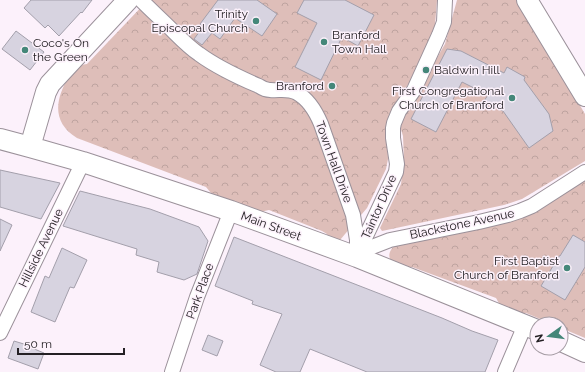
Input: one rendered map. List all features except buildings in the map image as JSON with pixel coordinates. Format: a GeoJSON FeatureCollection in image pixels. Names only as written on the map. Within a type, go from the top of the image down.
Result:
{"type":"FeatureCollection","features":[{"type":"Feature","properties":{"kind":"street"},"geometry":{"type":"LineString","coordinates":[[30,146],[46,92],[50,84],[128,0]]}},
{"type":"Feature","properties":{"kind":"street","name":"Town Hall Drive"},"geometry":{"type":"LineString","coordinates":[[141,0],[190,47],[223,70],[266,89],[293,91],[300,94],[307,101],[321,124],[353,215],[357,240],[357,257]]}},
{"type":"Feature","properties":{"kind":"street","name":"Taintor Drive"},"geometry":{"type":"LineString","coordinates":[[357,257],[396,172],[397,164],[393,132],[395,120],[399,111],[414,90],[439,35],[444,22],[445,0]]}},
{"type":"Feature","properties":{"kind":"street"},"geometry":{"type":"LineString","coordinates":[[528,0],[585,96]]}},
{"type":"Feature","properties":{"kind":"street","name":"Main Street"},"geometry":{"type":"LineString","coordinates":[[0,139],[30,146],[83,162],[231,212],[357,257],[529,326]]}},
{"type":"Feature","properties":{"kind":"street","name":"Hillside Avenue"},"geometry":{"type":"LineString","coordinates":[[0,333],[83,162]]}},
{"type":"Feature","properties":{"kind":"street","name":"Blackstone Avenue"},"geometry":{"type":"LineString","coordinates":[[357,257],[372,247],[390,240],[479,222],[520,211],[532,206],[585,172]]}},
{"type":"Feature","properties":{"kind":"street","name":"Park Place"},"geometry":{"type":"LineString","coordinates":[[172,372],[197,297],[231,212]]}},
{"type":"Feature","properties":{"kind":"street"},"geometry":{"type":"LineString","coordinates":[[505,372],[529,330]]}},
{"type":"Feature","properties":{"kind":"street"},"geometry":{"type":"LineString","coordinates":[[569,345],[585,352]]}},
{"type":"Feature","properties":{"kind":"green space"},"geometry":{"type":"Polygon","coordinates":[[[148,0],[437,0],[435,25],[427,47],[412,78],[389,115],[387,132],[388,159],[386,169],[367,208],[340,240],[328,238],[327,234],[322,231],[269,210],[260,212],[218,196],[211,193],[206,187],[77,138],[63,125],[58,111],[60,95],[68,78],[76,69],[87,64],[148,0]]]}},
{"type":"Feature","properties":{"kind":"green space"},"geometry":{"type":"Polygon","coordinates":[[[457,0],[518,0],[585,114],[585,161],[522,199],[504,205],[382,231],[380,228],[401,184],[404,160],[403,136],[399,123],[407,109],[411,109],[427,75],[445,44],[457,0]]]}},
{"type":"Feature","properties":{"kind":"green space"},"geometry":{"type":"Polygon","coordinates":[[[585,179],[585,338],[569,331],[569,316],[533,316],[526,313],[523,314],[500,305],[496,298],[412,267],[399,267],[390,259],[389,256],[391,250],[397,244],[449,234],[585,179]]]}},
{"type":"Feature","properties":{"kind":"place","name":"Trinity Episcopal Church"},"geometry":{"type":"Point","coordinates":[256,21]}},
{"type":"Feature","properties":{"kind":"place","name":"Branford Town Hall"},"geometry":{"type":"Point","coordinates":[324,42]}},
{"type":"Feature","properties":{"kind":"place","name":"Coco's On the Green"},"geometry":{"type":"Point","coordinates":[25,50]}},
{"type":"Feature","properties":{"kind":"place","name":"Baldwin Hill"},"geometry":{"type":"Point","coordinates":[426,70]}},
{"type":"Feature","properties":{"kind":"place","name":"Branford"},"geometry":{"type":"Point","coordinates":[332,86]}},
{"type":"Feature","properties":{"kind":"place","name":"First Congregational Church of Branford"},"geometry":{"type":"Point","coordinates":[512,98]}},
{"type":"Feature","properties":{"kind":"place","name":"First Baptist Church of Branford"},"geometry":{"type":"Point","coordinates":[567,268]}}]}
